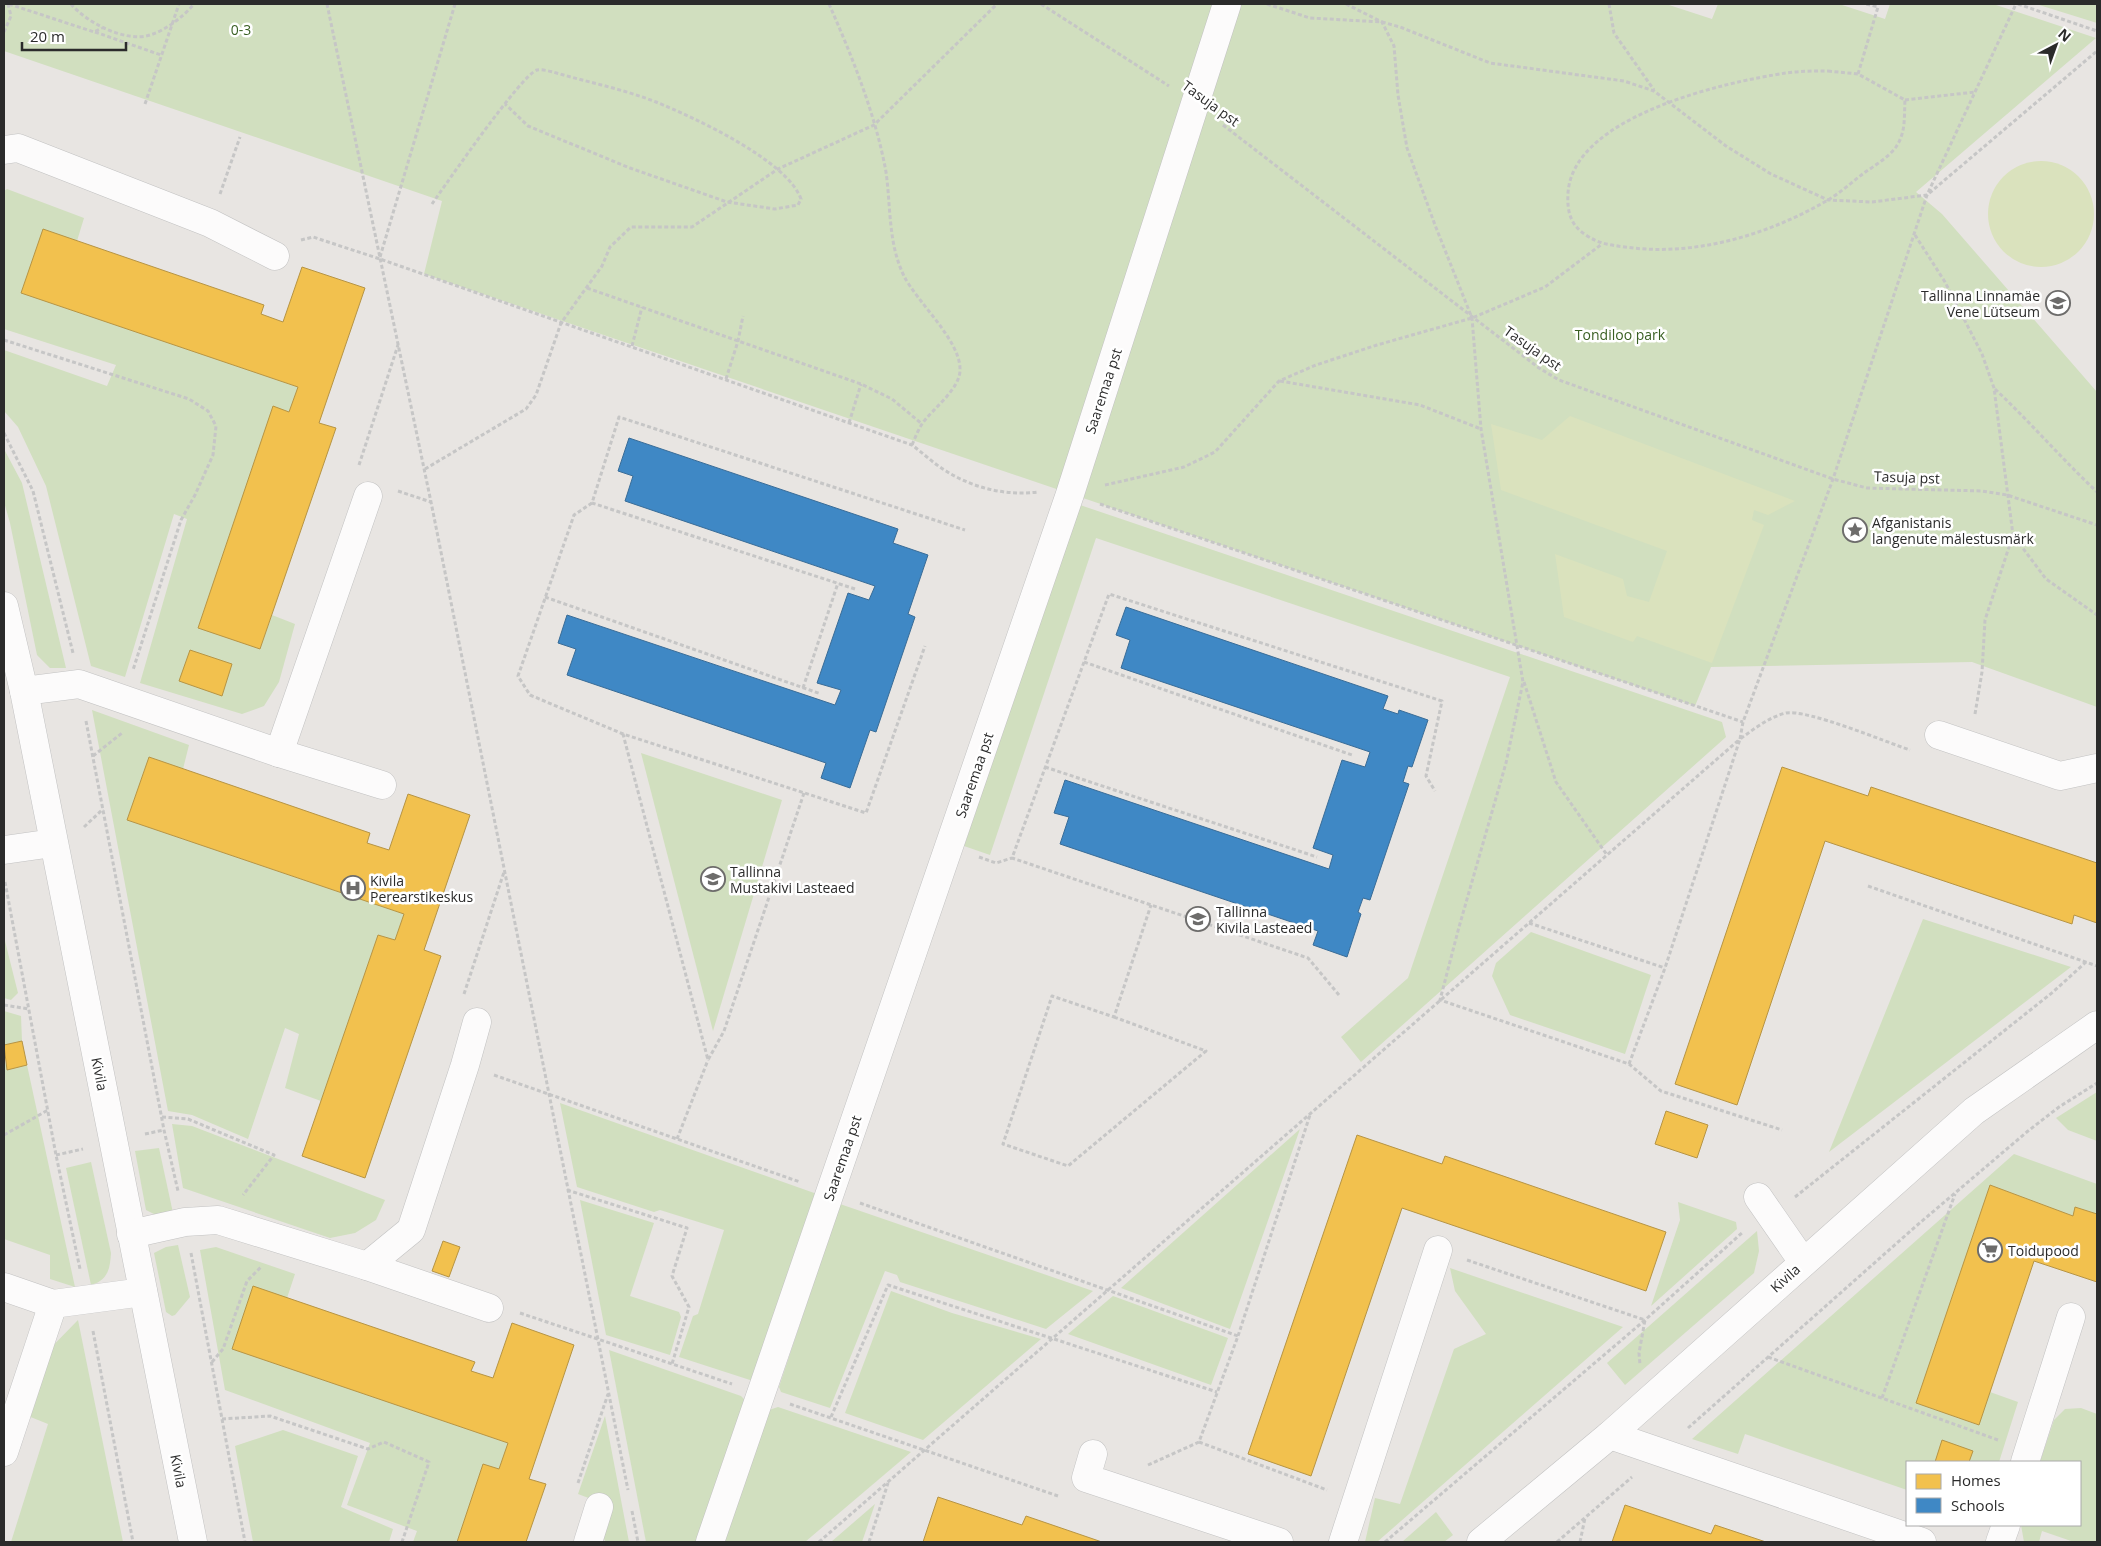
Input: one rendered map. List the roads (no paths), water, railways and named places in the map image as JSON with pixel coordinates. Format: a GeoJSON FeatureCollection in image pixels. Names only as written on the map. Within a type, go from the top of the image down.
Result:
{"type":"FeatureCollection","features":[{"type":"Feature","properties":{"kind":"street","name":"Saaremaa pst"},"geometry":{"type":"LineString","coordinates":[[710,1542],[1070,494],[1227,4]]}},
{"type":"Feature","properties":{"kind":"street"},"geometry":{"type":"LineString","coordinates":[[4,150],[18,148],[210,223],[275,256]]}},
{"type":"Feature","properties":{"kind":"street"},"geometry":{"type":"LineString","coordinates":[[279,753],[368,496]]}},
{"type":"Feature","properties":{"kind":"street","name":"Kivila"},"geometry":{"type":"LineString","coordinates":[[4,606],[24,691],[193,1542]]}},
{"type":"Feature","properties":{"kind":"street"},"geometry":{"type":"LineString","coordinates":[[24,691],[79,684],[279,753],[382,785]]}},
{"type":"Feature","properties":{"kind":"street"},"geometry":{"type":"LineString","coordinates":[[1939,735],[2060,776],[2097,768]]}},
{"type":"Feature","properties":{"kind":"street"},"geometry":{"type":"LineString","coordinates":[[4,850],[54,843]]}},
{"type":"Feature","properties":{"kind":"street"},"geometry":{"type":"LineString","coordinates":[[367,1266],[411,1230],[466,1065],[477,1022]]}},
{"type":"Feature","properties":{"kind":"street","name":"Kivila"},"geometry":{"type":"LineString","coordinates":[[1481,1542],[1610,1436],[1802,1262],[1974,1111],[2097,1025]]}},
{"type":"Feature","properties":{"kind":"street"},"geometry":{"type":"LineString","coordinates":[[1765,1206],[1802,1262]]}},
{"type":"Feature","properties":{"kind":"street"},"geometry":{"type":"LineString","coordinates":[[132,1234],[185,1222],[223,1222],[367,1266],[489,1308]]}},
{"type":"Feature","properties":{"kind":"street"},"geometry":{"type":"LineString","coordinates":[[1342,1542],[1438,1250]]}},
{"type":"Feature","properties":{"kind":"street"},"geometry":{"type":"LineString","coordinates":[[4,1287],[53,1304],[87,1301],[143,1292]]}},
{"type":"Feature","properties":{"kind":"street"},"geometry":{"type":"LineString","coordinates":[[4,1452],[53,1304]]}},
{"type":"Feature","properties":{"kind":"street"},"geometry":{"type":"LineString","coordinates":[[2026,1457],[2071,1317]]}},
{"type":"Feature","properties":{"kind":"street"},"geometry":{"type":"LineString","coordinates":[[1610,1436],[1922,1542]]}},
{"type":"Feature","properties":{"kind":"street"},"geometry":{"type":"LineString","coordinates":[[1093,1454],[1086,1478],[1278,1542]]}},
{"type":"Feature","properties":{"kind":"street"},"geometry":{"type":"LineString","coordinates":[[588,1542],[599,1507]]}},
{"type":"Feature","properties":{"kind":"street"},"geometry":{"type":"LineString","coordinates":[[2000,1542],[2006,1526]]}},
{"type":"Feature","properties":{"kind":"place","name":"Tallinna Linnamäe Vene Lütseum"},"geometry":{"type":"Point","coordinates":[2058,303]}},
{"type":"Feature","properties":{"kind":"place","name":"Afganistanis langenute mälestusmärk"},"geometry":{"type":"Point","coordinates":[1855,530]}},
{"type":"Feature","properties":{"kind":"place","name":"Tallinna Mustakivi Lasteaed"},"geometry":{"type":"Point","coordinates":[713,879]}},
{"type":"Feature","properties":{"kind":"place","name":"Kivila Perearstikeskus"},"geometry":{"type":"Point","coordinates":[353,888]}},
{"type":"Feature","properties":{"kind":"place","name":"Tallinna Kivila Lasteaed"},"geometry":{"type":"Point","coordinates":[1198,919]}},
{"type":"Feature","properties":{"kind":"place","name":"Toidupood"},"geometry":{"type":"Point","coordinates":[1990,1250]}},
{"type":"Feature","properties":{"kind":"park label","name":"0-3"},"geometry":{"type":"Point","coordinates":[241,29]}},
{"type":"Feature","properties":{"kind":"park label","name":"Tondiloo park"},"geometry":{"type":"Point","coordinates":[1620,334]}}]}
